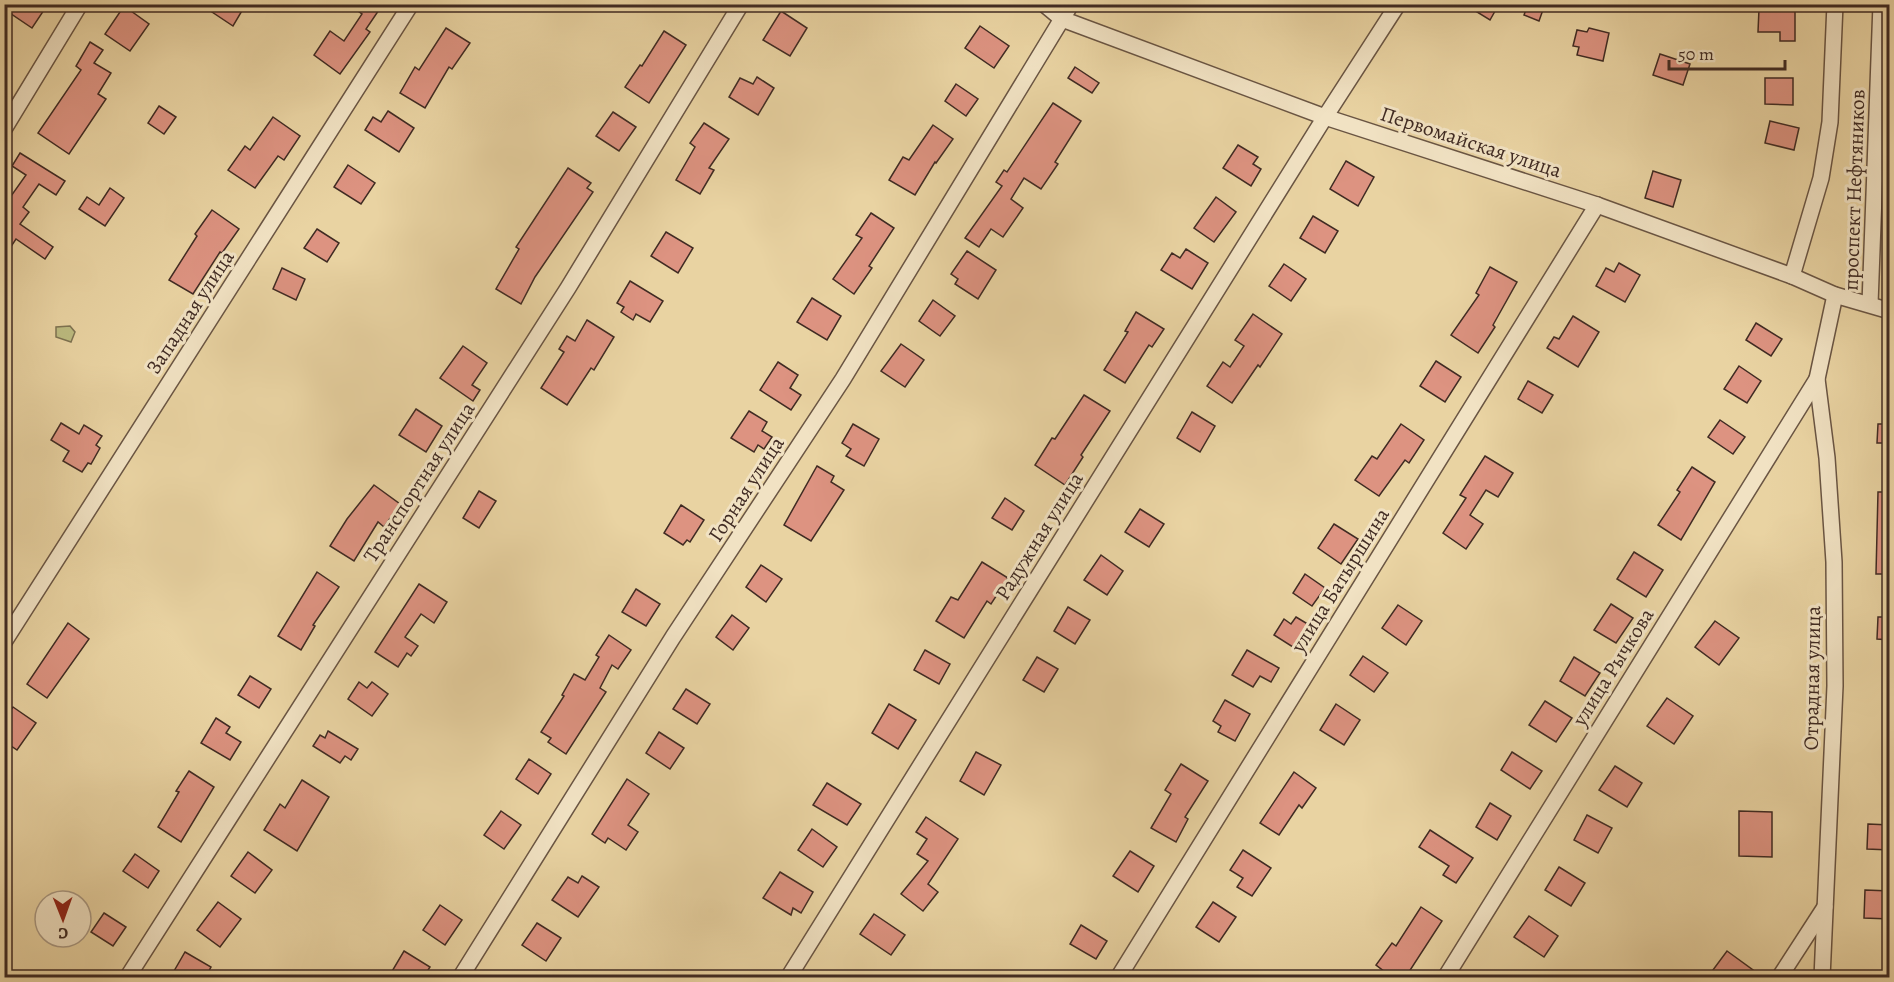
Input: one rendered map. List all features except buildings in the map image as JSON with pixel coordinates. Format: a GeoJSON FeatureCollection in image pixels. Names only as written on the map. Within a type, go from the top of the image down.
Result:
{"type":"FeatureCollection","features":[{"type":"Feature","properties":{"kind":"street"},"geometry":{"type":"LineString","coordinates":[[4,129],[80,4]]}},
{"type":"Feature","properties":{"kind":"street","name":"Западная улица"},"geometry":{"type":"LineString","coordinates":[[4,642],[411,4]]}},
{"type":"Feature","properties":{"kind":"street","name":"Транспортная улица"},"geometry":{"type":"LineString","coordinates":[[127,978],[568,288],[741,4]]}},
{"type":"Feature","properties":{"kind":"street","name":"Первомайская улица"},"geometry":{"type":"LineString","coordinates":[[1044,4],[1062,19],[1325,117],[1597,205],[1792,276],[1835,295],[1890,310]]}},
{"type":"Feature","properties":{"kind":"street","name":"Горная улица"},"geometry":{"type":"LineString","coordinates":[[460,978],[674,638],[843,379],[1071,4]]}},
{"type":"Feature","properties":{"kind":"street","name":"Радужная улица"},"geometry":{"type":"LineString","coordinates":[[788,978],[1325,117],[1398,4]]}},
{"type":"Feature","properties":{"kind":"street","name":"проспект Нефтяников"},"geometry":{"type":"LineString","coordinates":[[1792,276],[1821,178],[1830,122],[1835,4]]}},
{"type":"Feature","properties":{"kind":"street","name":"проспект Нефтяников"},"geometry":{"type":"LineString","coordinates":[[1870,304],[1881,4]]}},
{"type":"Feature","properties":{"kind":"street","name":"улица Батыршина"},"geometry":{"type":"LineString","coordinates":[[1118,978],[1597,205]]}},
{"type":"Feature","properties":{"kind":"street"},"geometry":{"type":"LineString","coordinates":[[1817,379],[1835,295]]}},
{"type":"Feature","properties":{"kind":"street","name":"Отрадная улица"},"geometry":{"type":"LineString","coordinates":[[1817,379],[1827,458],[1834,562],[1835,686],[1822,978]]}},
{"type":"Feature","properties":{"kind":"street","name":"улица Рычкова"},"geometry":{"type":"LineString","coordinates":[[1445,978],[1817,379]]}},
{"type":"Feature","properties":{"kind":"street"},"geometry":{"type":"LineString","coordinates":[[1779,978],[1825,907]]}},
{"type":"Feature","properties":{"kind":"shaded area"},"geometry":{"type":"Polygon","coordinates":[[[70,326],[75,332],[71,342],[56,337],[56,327],[70,326]]]}}]}
